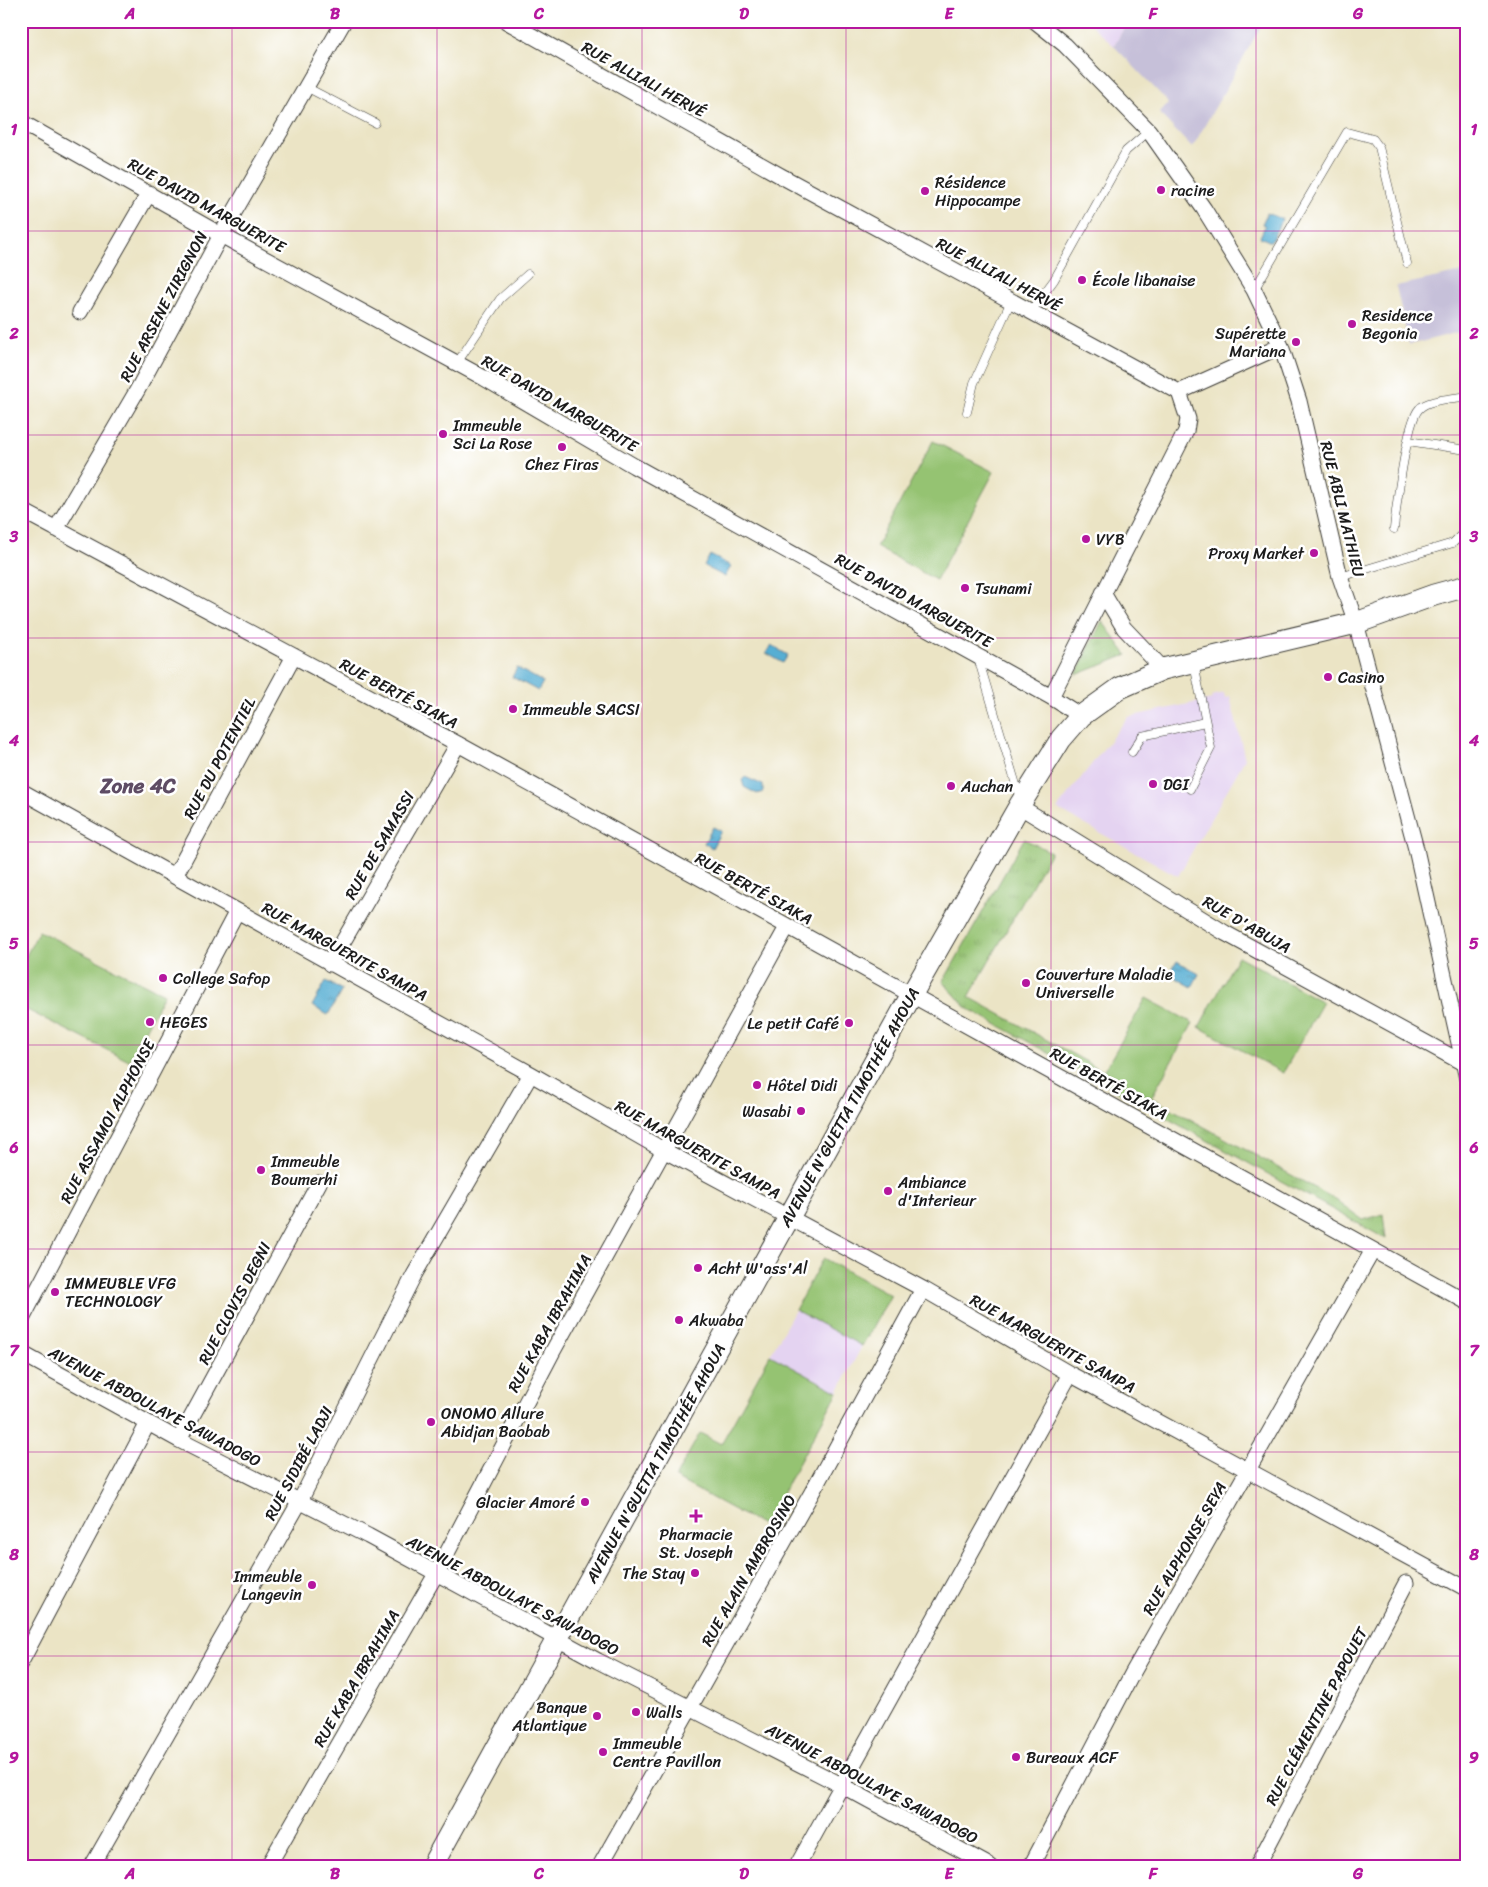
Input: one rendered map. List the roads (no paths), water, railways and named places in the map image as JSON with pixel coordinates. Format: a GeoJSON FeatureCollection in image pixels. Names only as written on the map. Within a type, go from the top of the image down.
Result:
{"type":"FeatureCollection","features":[{"type":"Feature","properties":{"kind":"street","name":"RUE ARSENE ZIRIGNON"},"geometry":{"type":"LineString","coordinates":[[56,529],[138,389],[221,235],[308,88],[344,21]]}},
{"type":"Feature","properties":{"kind":"street","name":"RUE ALLIALI HERVÉ"},"geometry":{"type":"LineString","coordinates":[[506,21],[781,176],[1179,392]]}},
{"type":"Feature","properties":{"kind":"street","name":"RUE ABLI MATHIEU"},"geometry":{"type":"LineString","coordinates":[[1035,21],[1065,45],[1148,132],[1204,209],[1254,290],[1282,346],[1299,400],[1340,577],[1356,622],[1416,849],[1467,1079]]}},
{"type":"Feature","properties":{"kind":"street","name":"RUE DAVID MARGUERITE"},"geometry":{"type":"LineString","coordinates":[[21,122],[221,235],[457,363],[634,466],[978,656],[1081,716]]}},
{"type":"Feature","properties":{"kind":"street"},"geometry":{"type":"LineString","coordinates":[[80,312],[149,193]]}},
{"type":"Feature","properties":{"kind":"street"},"geometry":{"type":"LineString","coordinates":[[1051,697],[1186,431],[1188,419],[1179,392],[1282,346]]}},
{"type":"Feature","properties":{"kind":"street","name":"RUE BERTÉ SIAKA"},"geometry":{"type":"LineString","coordinates":[[21,510],[458,744],[1467,1302]]}},
{"type":"Feature","properties":{"kind":"street","name":"AVENUE N'GUETTA TIMOTHÉE AHOUA"},"geometry":{"type":"LineString","coordinates":[[432,1866],[557,1638],[578,1604],[912,994],[1044,764],[1081,716],[1120,688],[1163,669],[1356,622],[1434,595],[1467,586]]}},
{"type":"Feature","properties":{"kind":"street"},"geometry":{"type":"LineString","coordinates":[[1103,593],[1124,628],[1163,669]]}},
{"type":"Feature","properties":{"kind":"street","name":"RUE DU POTENTIEL"},"geometry":{"type":"LineString","coordinates":[[175,876],[294,656]]}},
{"type":"Feature","properties":{"kind":"street","name":"RUE DE SAMASSI"},"geometry":{"type":"LineString","coordinates":[[330,964],[458,744]]}},
{"type":"Feature","properties":{"kind":"street","name":"RUE MARGUERITE SAMPA"},"geometry":{"type":"LineString","coordinates":[[21,791],[531,1074],[665,1151],[923,1289],[1070,1374],[1467,1588]]}},
{"type":"Feature","properties":{"kind":"street","name":"RUE D'ABUJA"},"geometry":{"type":"LineString","coordinates":[[1020,805],[1225,932],[1463,1063]]}},
{"type":"Feature","properties":{"kind":"street","name":"RUE ASSAMOI ALPHONSE"},"geometry":{"type":"LineString","coordinates":[[21,1322],[237,911]]}},
{"type":"Feature","properties":{"kind":"street","name":"RUE KABA IBRAHIMA"},"geometry":{"type":"LineString","coordinates":[[268,1866],[436,1574],[553,1350],[665,1151],[787,927]]}},
{"type":"Feature","properties":{"kind":"street","name":"RUE SIDIBÉ LADJI"},"geometry":{"type":"LineString","coordinates":[[92,1866],[299,1503],[414,1276],[531,1074]]}},
{"type":"Feature","properties":{"kind":"street","name":"RUE CLOVIS DEGNI"},"geometry":{"type":"LineString","coordinates":[[179,1440],[319,1183]]}},
{"type":"Feature","properties":{"kind":"street","name":"RUE ALPHONSE SEYA"},"geometry":{"type":"LineString","coordinates":[[1031,1866],[1132,1674],[1373,1250]]}},
{"type":"Feature","properties":{"kind":"street","name":"RUE ALAIN AMBROSINO"},"geometry":{"type":"LineString","coordinates":[[600,1866],[811,1494],[923,1289]]}},
{"type":"Feature","properties":{"kind":"street","name":"AVENUE ABDOULAYE SAWADOGO"},"geometry":{"type":"LineString","coordinates":[[21,1353],[179,1440],[299,1503],[368,1536],[557,1638],[841,1784],[990,1866]]}},
{"type":"Feature","properties":{"kind":"street"},"geometry":{"type":"LineString","coordinates":[[797,1866],[1070,1374]]}},
{"type":"Feature","properties":{"kind":"street"},"geometry":{"type":"LineString","coordinates":[[21,1662],[148,1423]]}},
{"type":"Feature","properties":{"kind":"street","name":"RUE CLÉMENTINE PAPOUET"},"geometry":{"type":"LineString","coordinates":[[1257,1866],[1406,1584]]}},
{"type":"Feature","properties":{"kind":"lane"},"geometry":{"type":"LineString","coordinates":[[308,88],[374,123]]}},
{"type":"Feature","properties":{"kind":"lane"},"geometry":{"type":"LineString","coordinates":[[1031,311],[1054,280],[1126,151],[1148,132]]}},
{"type":"Feature","properties":{"kind":"lane"},"geometry":{"type":"LineString","coordinates":[[1254,290],[1347,132],[1372,139],[1379,147],[1407,263]]}},
{"type":"Feature","properties":{"kind":"lane"},"geometry":{"type":"LineString","coordinates":[[457,363],[500,299],[528,274]]}},
{"type":"Feature","properties":{"kind":"lane"},"geometry":{"type":"LineString","coordinates":[[967,412],[974,383],[1011,301]]}},
{"type":"Feature","properties":{"kind":"lane"},"geometry":{"type":"LineString","coordinates":[[1394,529],[1398,492],[1408,441],[1418,409],[1425,404],[1467,396]]}},
{"type":"Feature","properties":{"kind":"lane"},"geometry":{"type":"LineString","coordinates":[[1408,441],[1460,449]]}},
{"type":"Feature","properties":{"kind":"lane"},"geometry":{"type":"LineString","coordinates":[[1340,577],[1453,543],[1467,530]]}},
{"type":"Feature","properties":{"kind":"lane"},"geometry":{"type":"LineString","coordinates":[[978,656],[1020,805]]}},
{"type":"Feature","properties":{"kind":"lane"},"geometry":{"type":"LineString","coordinates":[[1190,789],[1211,748],[1193,662]]}},
{"type":"Feature","properties":{"kind":"lane"},"geometry":{"type":"LineString","coordinates":[[1132,752],[1142,736],[1205,722]]}},
{"type":"Feature","properties":{"kind":"water"},"geometry":{"type":"Polygon","coordinates":[[[1267,213],[1282,219],[1271,242],[1260,237],[1265,226],[1262,224],[1267,213]]]}},
{"type":"Feature","properties":{"kind":"water"},"geometry":{"type":"Polygon","coordinates":[[[710,555],[731,566],[725,577],[704,566],[710,555]]]}},
{"type":"Feature","properties":{"kind":"water"},"geometry":{"type":"Polygon","coordinates":[[[771,645],[788,655],[783,663],[766,653],[771,645]]]}},
{"type":"Feature","properties":{"kind":"water"},"geometry":{"type":"Polygon","coordinates":[[[517,668],[543,682],[538,691],[512,677],[517,668]]]}},
{"type":"Feature","properties":{"kind":"water"},"geometry":{"type":"Polygon","coordinates":[[[745,777],[763,785],[763,792],[757,794],[744,787],[742,780],[745,777]]]}},
{"type":"Feature","properties":{"kind":"water"},"geometry":{"type":"Polygon","coordinates":[[[713,827],[721,831],[712,848],[704,843],[713,827]]]}},
{"type":"Feature","properties":{"kind":"water"},"geometry":{"type":"Polygon","coordinates":[[[1177,961],[1199,974],[1192,987],[1169,974],[1177,961]]]}},
{"type":"Feature","properties":{"kind":"water"},"geometry":{"type":"Polygon","coordinates":[[[326,981],[342,990],[328,1015],[312,1006],[326,981]]]}},
{"type":"Feature","properties":{"kind":"place","name":"racine"},"geometry":{"type":"Point","coordinates":[1161,190]}},
{"type":"Feature","properties":{"kind":"place","name":"Résidence Hippocampe"},"geometry":{"type":"Point","coordinates":[925,191]}},
{"type":"Feature","properties":{"kind":"place","name":"École libanaise"},"geometry":{"type":"Point","coordinates":[1082,280]}},
{"type":"Feature","properties":{"kind":"place","name":"Residence Begonia"},"geometry":{"type":"Point","coordinates":[1352,324]}},
{"type":"Feature","properties":{"kind":"place","name":"Supérette Mariana"},"geometry":{"type":"Point","coordinates":[1296,342]}},
{"type":"Feature","properties":{"kind":"place","name":"Immeuble Sci La Rose"},"geometry":{"type":"Point","coordinates":[443,434]}},
{"type":"Feature","properties":{"kind":"place","name":"Chez Firas"},"geometry":{"type":"Point","coordinates":[562,447]}},
{"type":"Feature","properties":{"kind":"place","name":"VYB"},"geometry":{"type":"Point","coordinates":[1086,539]}},
{"type":"Feature","properties":{"kind":"place","name":"Proxy Market"},"geometry":{"type":"Point","coordinates":[1314,553]}},
{"type":"Feature","properties":{"kind":"place","name":"Tsunami"},"geometry":{"type":"Point","coordinates":[965,588]}},
{"type":"Feature","properties":{"kind":"place","name":"Casino"},"geometry":{"type":"Point","coordinates":[1328,677]}},
{"type":"Feature","properties":{"kind":"place","name":"Immeuble SACSI"},"geometry":{"type":"Point","coordinates":[513,709]}},
{"type":"Feature","properties":{"kind":"place","name":"DGI"},"geometry":{"type":"Point","coordinates":[1153,784]}},
{"type":"Feature","properties":{"kind":"place","name":"Auchan"},"geometry":{"type":"Point","coordinates":[951,786]}},
{"type":"Feature","properties":{"kind":"place","name":"College Safop"},"geometry":{"type":"Point","coordinates":[163,978]}},
{"type":"Feature","properties":{"kind":"place","name":"Couverture Maladie Universelle"},"geometry":{"type":"Point","coordinates":[1026,983]}},
{"type":"Feature","properties":{"kind":"place","name":"HEGES"},"geometry":{"type":"Point","coordinates":[150,1022]}},
{"type":"Feature","properties":{"kind":"place","name":"Le petit Café"},"geometry":{"type":"Point","coordinates":[849,1023]}},
{"type":"Feature","properties":{"kind":"place","name":"Hôtel Didi"},"geometry":{"type":"Point","coordinates":[757,1085]}},
{"type":"Feature","properties":{"kind":"place","name":"Wasabi"},"geometry":{"type":"Point","coordinates":[801,1111]}},
{"type":"Feature","properties":{"kind":"place","name":"Immeuble Boumerhi"},"geometry":{"type":"Point","coordinates":[261,1170]}},
{"type":"Feature","properties":{"kind":"place","name":"Ambiance d'Interieur"},"geometry":{"type":"Point","coordinates":[888,1191]}},
{"type":"Feature","properties":{"kind":"place","name":"Acht W'ass'Al"},"geometry":{"type":"Point","coordinates":[698,1268]}},
{"type":"Feature","properties":{"kind":"place","name":"IMMEUBLE VFG TECHNOLOGY"},"geometry":{"type":"Point","coordinates":[55,1292]}},
{"type":"Feature","properties":{"kind":"place","name":"Akwaba"},"geometry":{"type":"Point","coordinates":[679,1320]}},
{"type":"Feature","properties":{"kind":"place","name":"ONOMO Allure Abidjan Baobab"},"geometry":{"type":"Point","coordinates":[431,1422]}},
{"type":"Feature","properties":{"kind":"place","name":"Glacier Amoré"},"geometry":{"type":"Point","coordinates":[585,1502]}},
{"type":"Feature","properties":{"kind":"place","name":"Pharmacie St. Joseph"},"geometry":{"type":"Point","coordinates":[696,1516]}},
{"type":"Feature","properties":{"kind":"place","name":"The Stay"},"geometry":{"type":"Point","coordinates":[695,1573]}},
{"type":"Feature","properties":{"kind":"place","name":"Immeuble Langevin"},"geometry":{"type":"Point","coordinates":[312,1585]}},
{"type":"Feature","properties":{"kind":"place","name":"Walls"},"geometry":{"type":"Point","coordinates":[636,1712]}},
{"type":"Feature","properties":{"kind":"place","name":"Banque Atlantique"},"geometry":{"type":"Point","coordinates":[597,1716]}},
{"type":"Feature","properties":{"kind":"place","name":"Immeuble Centre Pavillon"},"geometry":{"type":"Point","coordinates":[603,1752]}},
{"type":"Feature","properties":{"kind":"place","name":"Bureaux ACF"},"geometry":{"type":"Point","coordinates":[1016,1757]}},
{"type":"Feature","properties":{"kind":"district","name":"Zone 4C"},"geometry":{"type":"Point","coordinates":[138,786]}}]}
